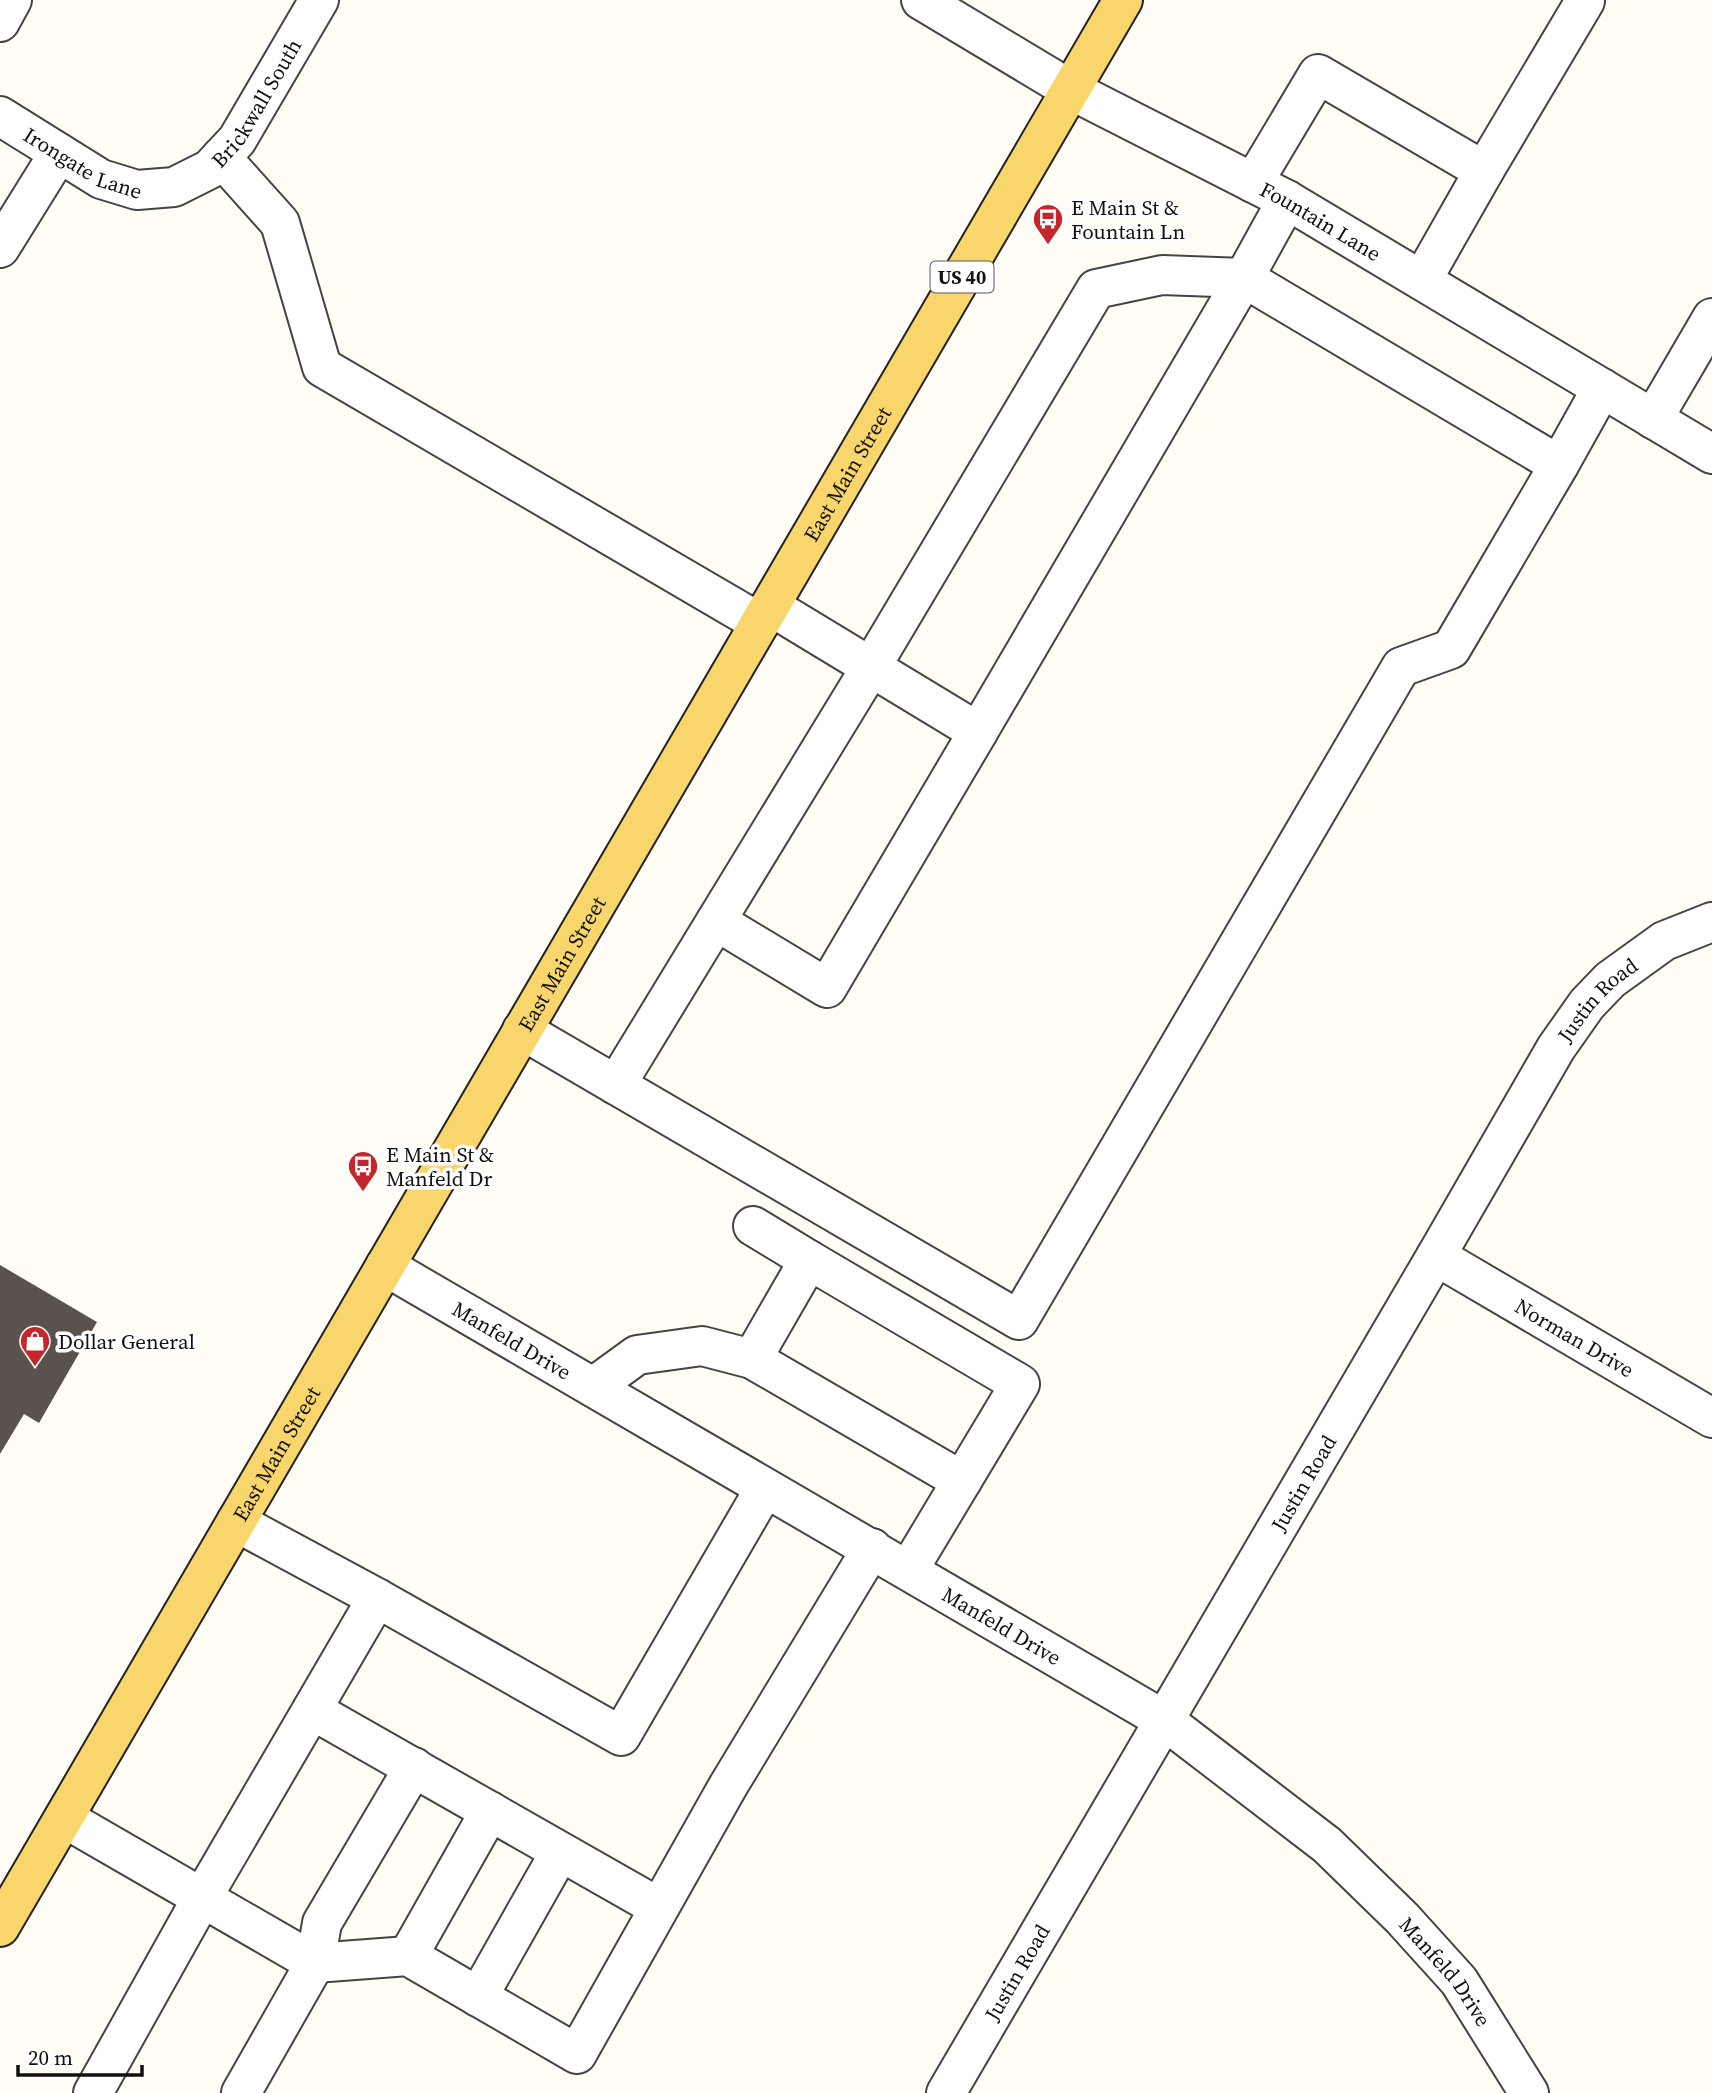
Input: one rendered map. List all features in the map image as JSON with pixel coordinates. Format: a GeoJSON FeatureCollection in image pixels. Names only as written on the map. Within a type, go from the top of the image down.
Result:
{"type":"FeatureCollection","features":[{"type":"Feature","properties":{"kind":"main road","name":"East Main Street"},"geometry":{"type":"LineString","coordinates":[[0,1927],[1123,0]]}},
{"type":"Feature","properties":{"kind":"street"},"geometry":{"type":"LineString","coordinates":[[0,22],[12,0]]}},
{"type":"Feature","properties":{"kind":"street","name":"Brickwall South"},"geometry":{"type":"LineString","coordinates":[[174,187],[210,169],[237,140],[319,0]]}},
{"type":"Feature","properties":{"kind":"street","name":"Fountain Lane"},"geometry":{"type":"LineString","coordinates":[[921,0],[1071,90],[1287,200],[1712,454]]}},
{"type":"Feature","properties":{"kind":"street"},"geometry":{"type":"LineString","coordinates":[[1422,280],[1585,1]]}},
{"type":"Feature","properties":{"kind":"street"},"geometry":{"type":"LineString","coordinates":[[1253,183],[1318,74],[1484,171]]}},
{"type":"Feature","properties":{"kind":"street","name":"Irongate Lane"},"geometry":{"type":"LineString","coordinates":[[0,116],[101,179],[137,190],[174,187]]}},
{"type":"Feature","properties":{"kind":"street"},"geometry":{"type":"LineString","coordinates":[[0,248],[59,153]]}},
{"type":"Feature","properties":{"kind":"street"},"geometry":{"type":"LineString","coordinates":[[221,157],[280,223],[322,367],[765,615],[871,667],[978,732]]}},
{"type":"Feature","properties":{"kind":"street"},"geometry":{"type":"LineString","coordinates":[[716,921],[827,988],[1244,278],[1287,200]]}},
{"type":"Feature","properties":{"kind":"street"},"geometry":{"type":"LineString","coordinates":[[616,1085],[871,667],[1096,289],[1162,275],[1244,278],[1559,465]]}},
{"type":"Feature","properties":{"kind":"street"},"geometry":{"type":"LineString","coordinates":[[1653,419],[1709,331]]}},
{"type":"Feature","properties":{"kind":"street"},"geometry":{"type":"LineString","coordinates":[[522,1030],[1019,1320],[1401,667],[1451,649],[1602,388]]}},
{"type":"Feature","properties":{"kind":"street","name":"Justin Road"},"geometry":{"type":"LineString","coordinates":[[946,2093],[1556,1048],[1587,1004],[1610,980],[1664,941],[1712,922]]}},
{"type":"Feature","properties":{"kind":"street"},"geometry":{"type":"LineString","coordinates":[[753,1226],[1020,1384],[909,1569]]}},
{"type":"Feature","properties":{"kind":"street","name":"Norman Drive"},"geometry":{"type":"LineString","coordinates":[[1436,1256],[1712,1418]]}},
{"type":"Feature","properties":{"kind":"street"},"geometry":{"type":"LineString","coordinates":[[752,1359],[809,1260]]}},
{"type":"Feature","properties":{"kind":"street","name":"Manfeld Drive"},"geometry":{"type":"LineString","coordinates":[[386,1266],[1164,1720],[1327,1846],[1402,1918],[1459,1981],[1529,2093]]}},
{"type":"Feature","properties":{"kind":"street"},"geometry":{"type":"LineString","coordinates":[[593,1387],[637,1355],[702,1346],[752,1359],[962,1481]]}},
{"type":"Feature","properties":{"kind":"street"},"geometry":{"type":"LineString","coordinates":[[236,1522],[621,1736],[765,1488]]}},
{"type":"Feature","properties":{"kind":"street"},"geometry":{"type":"LineString","coordinates":[[64,1818],[315,1963],[408,1956],[576,2054],[728,1786],[872,1548]]}},
{"type":"Feature","properties":{"kind":"street"},"geometry":{"type":"LineString","coordinates":[[93,2093],[202,1898],[377,1598]]}},
{"type":"Feature","properties":{"kind":"street"},"geometry":{"type":"LineString","coordinates":[[312,1710],[658,1907]]}},
{"type":"Feature","properties":{"kind":"street"},"geometry":{"type":"LineString","coordinates":[[241,2093],[315,1963],[322,1923],[414,1767]]}},
{"type":"Feature","properties":{"kind":"street"},"geometry":{"type":"LineString","coordinates":[[408,1956],[490,1811]]}},
{"type":"Feature","properties":{"kind":"street"},"geometry":{"type":"LineString","coordinates":[[478,1997],[560,1852]]}},
{"type":"Feature","properties":{"kind":"building","name":"Dollar General"},"geometry":{"type":"Polygon","coordinates":[[[0,1265],[97,1322],[39,1423],[24,1414],[0,1454],[0,1265]]]}},
{"type":"Feature","properties":{"kind":"place","name":"E Main St & Fountain Ln"},"geometry":{"type":"Point","coordinates":[1048,246]}},
{"type":"Feature","properties":{"kind":"place","name":"E Main St & Manfeld Dr"},"geometry":{"type":"Point","coordinates":[363,1193]}},
{"type":"Feature","properties":{"kind":"place","name":"Dollar General"},"geometry":{"type":"Point","coordinates":[35,1368]}}]}
